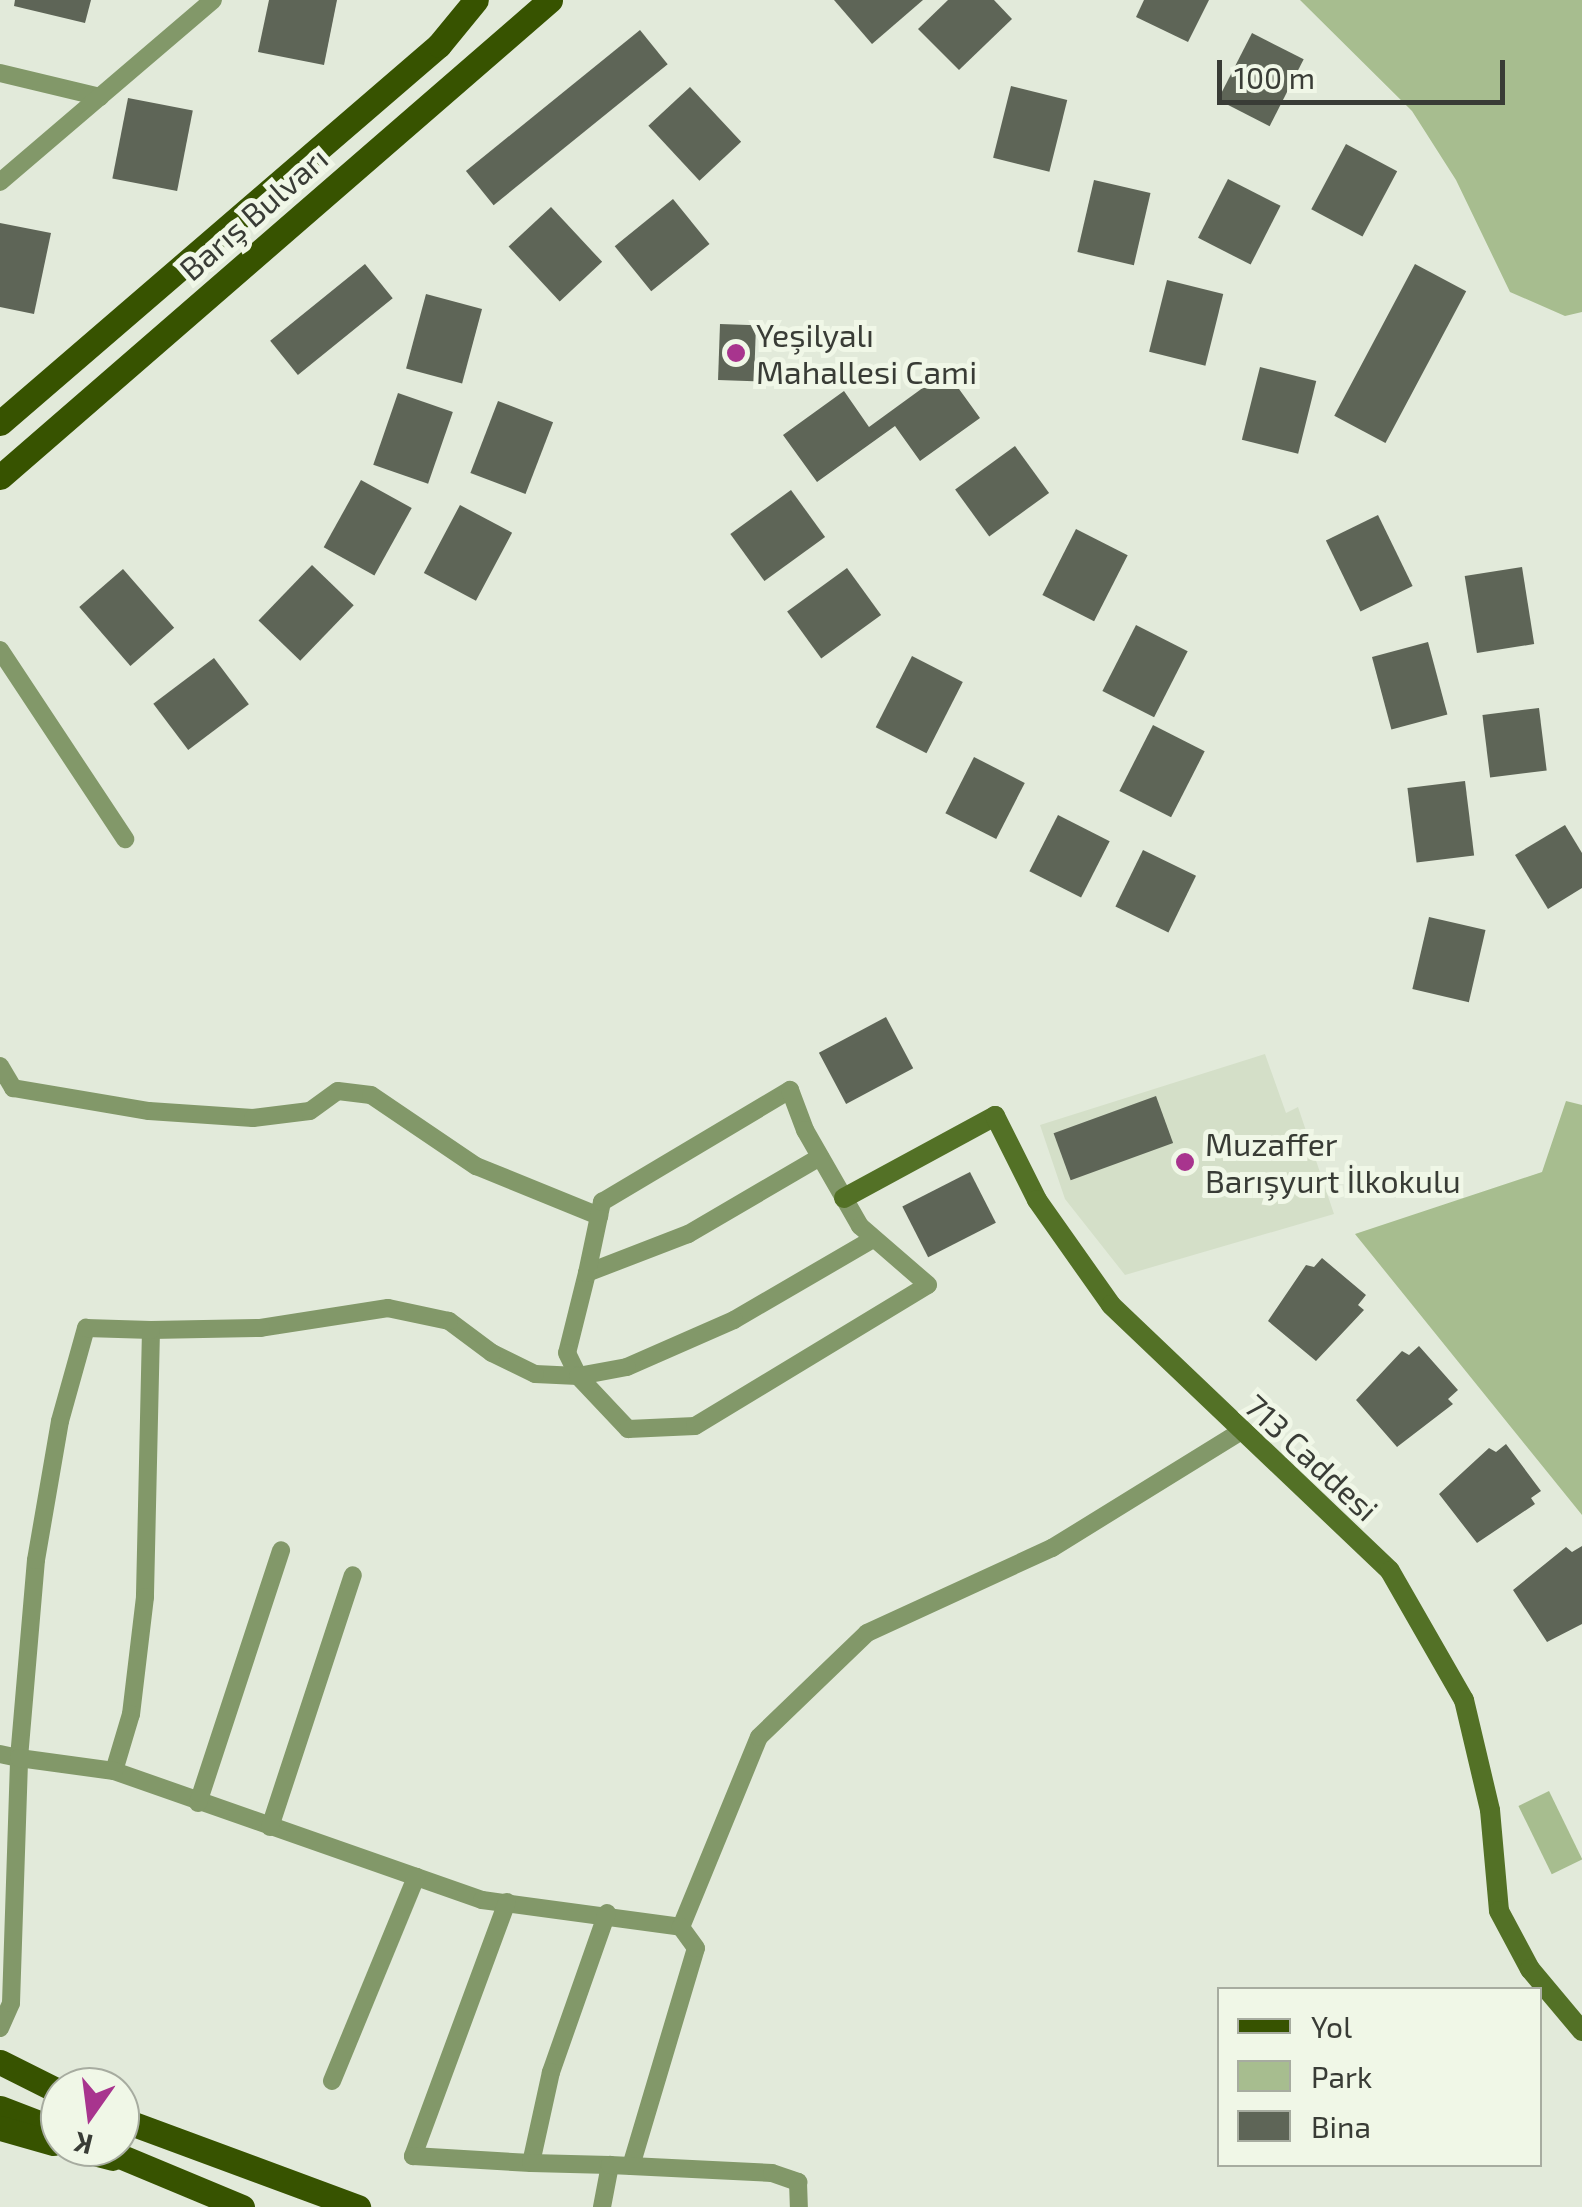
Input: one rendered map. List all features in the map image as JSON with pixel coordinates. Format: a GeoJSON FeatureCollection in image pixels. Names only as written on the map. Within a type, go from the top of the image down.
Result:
{"type":"FeatureCollection","features":[{"type":"Feature","properties":{"kind":"main road","name":"Barış Bulvarı"},"geometry":{"type":"LineString","coordinates":[[0,424],[439,45],[476,0]]}},
{"type":"Feature","properties":{"kind":"main road","name":"Barış Bulvarı"},"geometry":{"type":"LineString","coordinates":[[0,477],[550,0]]}},
{"type":"Feature","properties":{"kind":"main road"},"geometry":{"type":"LineString","coordinates":[[0,2062],[40,2082]]}},
{"type":"Feature","properties":{"kind":"main road"},"geometry":{"type":"LineString","coordinates":[[0,2081],[40,2094]]}},
{"type":"Feature","properties":{"kind":"main road"},"geometry":{"type":"LineString","coordinates":[[0,2108],[40,2123]]}},
{"type":"Feature","properties":{"kind":"main road"},"geometry":{"type":"LineString","coordinates":[[140,2127],[358,2207]]}},
{"type":"Feature","properties":{"kind":"main road"},"geometry":{"type":"LineString","coordinates":[[0,2128],[40,2139]]}},
{"type":"Feature","properties":{"kind":"main road"},"geometry":{"type":"LineString","coordinates":[[140,2165],[242,2207]]}},
{"type":"Feature","properties":{"kind":"main road"},"geometry":{"type":"LineString","coordinates":[[140,2166],[148,2168]]}},
{"type":"Feature","properties":{"kind":"street"},"geometry":{"type":"LineString","coordinates":[[0,182],[213,0]]}},
{"type":"Feature","properties":{"kind":"street"},"geometry":{"type":"LineString","coordinates":[[0,72],[100,97]]}},
{"type":"Feature","properties":{"kind":"street"},"geometry":{"type":"LineString","coordinates":[[0,650],[125,839]]}},
{"type":"Feature","properties":{"kind":"street"},"geometry":{"type":"LineString","coordinates":[[0,1066],[6,1091],[150,1111],[253,1118],[310,1111],[338,1091],[371,1095],[476,1166],[598,1216]]}},
{"type":"Feature","properties":{"kind":"street"},"geometry":{"type":"LineString","coordinates":[[790,1090],[820,1157],[873,1238],[928,1285],[695,1426],[628,1429],[578,1376],[567,1353],[602,1202],[790,1090]]}},
{"type":"Feature","properties":{"kind":"street","name":"713 Caddesi"},"geometry":{"type":"LineString","coordinates":[[844,1198],[995,1116],[1038,1200],[1111,1306],[1390,1571],[1464,1700],[1490,1810],[1499,1911],[1530,1969],[1582,2031]]}},
{"type":"Feature","properties":{"kind":"street"},"geometry":{"type":"LineString","coordinates":[[586,1273],[688,1234],[820,1157]]}},
{"type":"Feature","properties":{"kind":"street"},"geometry":{"type":"LineString","coordinates":[[0,2028],[11,2003],[10,1756],[36,1560],[60,1421],[86,1328],[261,1328],[388,1308],[449,1321],[492,1353],[535,1374],[578,1376],[627,1367],[734,1320],[873,1238]]}},
{"type":"Feature","properties":{"kind":"street"},"geometry":{"type":"LineString","coordinates":[[114,1771],[131,1714],[145,1597],[150,1330]]}},
{"type":"Feature","properties":{"kind":"street"},"geometry":{"type":"LineString","coordinates":[[681,1927],[759,1737],[867,1633],[1052,1548],[1240,1432]]}},
{"type":"Feature","properties":{"kind":"street"},"geometry":{"type":"LineString","coordinates":[[198,1802],[281,1550]]}},
{"type":"Feature","properties":{"kind":"street"},"geometry":{"type":"LineString","coordinates":[[270,1827],[353,1575]]}},
{"type":"Feature","properties":{"kind":"street"},"geometry":{"type":"LineString","coordinates":[[10,1756],[114,1771],[416,1877],[507,1902],[607,1913],[681,1927],[696,1948],[631,2166]]}},
{"type":"Feature","properties":{"kind":"street"},"geometry":{"type":"LineString","coordinates":[[332,2081],[416,1877]]}},
{"type":"Feature","properties":{"kind":"street"},"geometry":{"type":"LineString","coordinates":[[507,1902],[413,2156],[772,2172],[798,2182],[799,2207]]}},
{"type":"Feature","properties":{"kind":"street"},"geometry":{"type":"LineString","coordinates":[[531,2164],[550,2072],[607,1913]]}},
{"type":"Feature","properties":{"kind":"street"},"geometry":{"type":"LineString","coordinates":[[602,2207],[610,2164]]}},
{"type":"Feature","properties":{"kind":"shaded area","name":"Muzaffer Barışyurt İlkokulu"},"geometry":{"type":"Polygon","coordinates":[[[1265,1054],[1286,1113],[1298,1107],[1334,1214],[1125,1275],[1065,1199],[1040,1125],[1265,1054]]]}},
{"type":"Feature","properties":{"kind":"green space"},"geometry":{"type":"Polygon","coordinates":[[[1300,0],[1582,0],[1582,312],[1565,316],[1510,292],[1456,180],[1412,111],[1300,0]]]}},
{"type":"Feature","properties":{"kind":"green space"},"geometry":{"type":"Polygon","coordinates":[[[1566,1101],[1582,1105],[1582,1515],[1355,1234],[1542,1172],[1566,1101]]]}},
{"type":"Feature","properties":{"kind":"green space"},"geometry":{"type":"Polygon","coordinates":[[[1549,1791],[1582,1859],[1552,1874],[1518,1806],[1549,1791]]]}},
{"type":"Feature","properties":{"kind":"building"},"geometry":{"type":"Polygon","coordinates":[[[15,0],[91,0],[85,23],[14,6],[15,0]]]}},
{"type":"Feature","properties":{"kind":"building"},"geometry":{"type":"Polygon","coordinates":[[[269,0],[337,0],[324,65],[258,52],[269,0]]]}},
{"type":"Feature","properties":{"kind":"building"},"geometry":{"type":"Polygon","coordinates":[[[834,0],[923,0],[872,44],[834,0]]]}},
{"type":"Feature","properties":{"kind":"building"},"geometry":{"type":"Polygon","coordinates":[[[948,0],[994,0],[1012,19],[959,70],[918,29],[948,0]]]}},
{"type":"Feature","properties":{"kind":"building"},"geometry":{"type":"Polygon","coordinates":[[[1144,0],[1209,0],[1188,42],[1136,17],[1144,0]]]}},
{"type":"Feature","properties":{"kind":"building"},"geometry":{"type":"Polygon","coordinates":[[[640,30],[668,64],[494,205],[466,171],[640,30]]]}},
{"type":"Feature","properties":{"kind":"building"},"geometry":{"type":"Polygon","coordinates":[[[1252,33],[1304,59],[1270,126],[1218,100],[1252,33]]]}},
{"type":"Feature","properties":{"kind":"building"},"geometry":{"type":"Polygon","coordinates":[[[1011,86],[1067,100],[1049,172],[993,158],[1011,86]]]}},
{"type":"Feature","properties":{"kind":"building"},"geometry":{"type":"Polygon","coordinates":[[[690,87],[741,142],[699,181],[648,126],[690,87]]]}},
{"type":"Feature","properties":{"kind":"building"},"geometry":{"type":"Polygon","coordinates":[[[128,98],[193,111],[177,191],[112,178],[128,98]]]}},
{"type":"Feature","properties":{"kind":"building"},"geometry":{"type":"Polygon","coordinates":[[[1346,144],[1397,171],[1362,237],[1311,209],[1346,144]]]}},
{"type":"Feature","properties":{"kind":"building"},"geometry":{"type":"Polygon","coordinates":[[[1228,179],[1281,206],[1251,265],[1198,238],[1228,179]]]}},
{"type":"Feature","properties":{"kind":"building"},"geometry":{"type":"Polygon","coordinates":[[[1094,180],[1151,193],[1134,265],[1077,252],[1094,180]]]}},
{"type":"Feature","properties":{"kind":"building"},"geometry":{"type":"Polygon","coordinates":[[[673,199],[710,244],[651,291],[615,246],[673,199]]]}},
{"type":"Feature","properties":{"kind":"building"},"geometry":{"type":"Polygon","coordinates":[[[551,207],[602,262],[560,301],[509,247],[551,207]]]}},
{"type":"Feature","properties":{"kind":"building"},"geometry":{"type":"Polygon","coordinates":[[[0,223],[51,233],[34,314],[0,307],[0,223]]]}},
{"type":"Feature","properties":{"kind":"building"},"geometry":{"type":"Polygon","coordinates":[[[365,264],[393,298],[298,375],[270,341],[365,264]]]}},
{"type":"Feature","properties":{"kind":"building"},"geometry":{"type":"Polygon","coordinates":[[[1415,264],[1466,291],[1385,443],[1334,416],[1415,264]]]}},
{"type":"Feature","properties":{"kind":"building"},"geometry":{"type":"Polygon","coordinates":[[[1167,280],[1223,294],[1205,366],[1149,352],[1167,280]]]}},
{"type":"Feature","properties":{"kind":"building"},"geometry":{"type":"Polygon","coordinates":[[[426,294],[482,309],[462,383],[406,368],[426,294]]]}},
{"type":"Feature","properties":{"kind":"building","name":"Yeşilyalı Mahallesi Cami"},"geometry":{"type":"Polygon","coordinates":[[[720,324],[756,325],[754,381],[718,380],[720,324]]]}},
{"type":"Feature","properties":{"kind":"building"},"geometry":{"type":"Polygon","coordinates":[[[1260,367],[1316,381],[1298,454],[1242,440],[1260,367]]]}},
{"type":"Feature","properties":{"kind":"building"},"geometry":{"type":"Polygon","coordinates":[[[946,371],[980,418],[920,461],[895,426],[817,482],[783,435],[844,391],[869,427],[946,371]]]}},
{"type":"Feature","properties":{"kind":"building"},"geometry":{"type":"Polygon","coordinates":[[[398,393],[453,412],[428,484],[373,465],[398,393]]]}},
{"type":"Feature","properties":{"kind":"building"},"geometry":{"type":"Polygon","coordinates":[[[498,401],[553,422],[525,494],[470,473],[498,401]]]}},
{"type":"Feature","properties":{"kind":"building"},"geometry":{"type":"Polygon","coordinates":[[[1015,446],[1049,493],[989,536],[955,489],[1015,446]]]}},
{"type":"Feature","properties":{"kind":"building"},"geometry":{"type":"Polygon","coordinates":[[[361,480],[412,508],[374,575],[324,547],[361,480]]]}},
{"type":"Feature","properties":{"kind":"building"},"geometry":{"type":"Polygon","coordinates":[[[791,490],[825,537],[764,581],[730,534],[791,490]]]}},
{"type":"Feature","properties":{"kind":"building"},"geometry":{"type":"Polygon","coordinates":[[[460,505],[512,533],[476,601],[424,573],[460,505]]]}},
{"type":"Feature","properties":{"kind":"building"},"geometry":{"type":"Polygon","coordinates":[[[1378,515],[1413,586],[1361,611],[1326,540],[1378,515]]]}},
{"type":"Feature","properties":{"kind":"building"},"geometry":{"type":"Polygon","coordinates":[[[1076,529],[1128,555],[1094,621],[1042,595],[1076,529]]]}},
{"type":"Feature","properties":{"kind":"building"},"geometry":{"type":"Polygon","coordinates":[[[312,565],[354,605],[300,661],[259,620],[312,565]]]}},
{"type":"Feature","properties":{"kind":"building"},"geometry":{"type":"Polygon","coordinates":[[[1522,567],[1534,644],[1477,653],[1465,576],[1522,567]]]}},
{"type":"Feature","properties":{"kind":"building"},"geometry":{"type":"Polygon","coordinates":[[[847,568],[881,615],[821,658],[787,611],[847,568]]]}},
{"type":"Feature","properties":{"kind":"building"},"geometry":{"type":"Polygon","coordinates":[[[123,569],[174,628],[130,666],[79,607],[123,569]]]}},
{"type":"Feature","properties":{"kind":"building"},"geometry":{"type":"Polygon","coordinates":[[[1136,625],[1188,651],[1154,717],[1102,691],[1136,625]]]}},
{"type":"Feature","properties":{"kind":"building"},"geometry":{"type":"Polygon","coordinates":[[[1428,642],[1447,714],[1391,729],[1372,657],[1428,642]]]}},
{"type":"Feature","properties":{"kind":"building"},"geometry":{"type":"Polygon","coordinates":[[[912,656],[963,682],[926,753],[876,727],[912,656]]]}},
{"type":"Feature","properties":{"kind":"building"},"geometry":{"type":"Polygon","coordinates":[[[214,658],[249,704],[188,750],[153,704],[214,658]]]}},
{"type":"Feature","properties":{"kind":"building"},"geometry":{"type":"Polygon","coordinates":[[[1539,708],[1547,771],[1490,777],[1482,715],[1539,708]]]}},
{"type":"Feature","properties":{"kind":"building"},"geometry":{"type":"Polygon","coordinates":[[[1153,725],[1205,751],[1171,817],[1119,791],[1153,725]]]}},
{"type":"Feature","properties":{"kind":"building"},"geometry":{"type":"Polygon","coordinates":[[[974,757],[1025,783],[996,839],[945,813],[974,757]]]}},
{"type":"Feature","properties":{"kind":"building"},"geometry":{"type":"Polygon","coordinates":[[[1465,781],[1474,855],[1417,863],[1407,788],[1465,781]]]}},
{"type":"Feature","properties":{"kind":"building"},"geometry":{"type":"Polygon","coordinates":[[[1058,815],[1110,841],[1081,897],[1029,871],[1058,815]]]}},
{"type":"Feature","properties":{"kind":"building"},"geometry":{"type":"Polygon","coordinates":[[[1565,825],[1582,853],[1582,888],[1548,909],[1515,855],[1565,825]]]}},
{"type":"Feature","properties":{"kind":"building"},"geometry":{"type":"Polygon","coordinates":[[[1143,850],[1196,876],[1168,932],[1115,907],[1143,850]]]}},
{"type":"Feature","properties":{"kind":"building"},"geometry":{"type":"Polygon","coordinates":[[[1429,917],[1486,930],[1469,1002],[1412,989],[1429,917]]]}},
{"type":"Feature","properties":{"kind":"building"},"geometry":{"type":"Polygon","coordinates":[[[886,1017],[913,1068],[846,1104],[819,1053],[886,1017]]]}},
{"type":"Feature","properties":{"kind":"building"},"geometry":{"type":"Polygon","coordinates":[[[1156,1096],[1173,1143],[1071,1180],[1054,1133],[1156,1096]]]}},
{"type":"Feature","properties":{"kind":"building"},"geometry":{"type":"Polygon","coordinates":[[[970,1172],[996,1223],[928,1257],[902,1207],[970,1172]]]}},
{"type":"Feature","properties":{"kind":"building"},"geometry":{"type":"Polygon","coordinates":[[[1322,1258],[1366,1295],[1358,1305],[1364,1310],[1316,1361],[1268,1321],[1306,1265],[1314,1267],[1322,1258]]]}},
{"type":"Feature","properties":{"kind":"building"},"geometry":{"type":"Polygon","coordinates":[[[1419,1346],[1458,1390],[1448,1399],[1453,1404],[1397,1447],[1356,1400],[1402,1351],[1409,1355],[1419,1346]]]}},
{"type":"Feature","properties":{"kind":"building"},"geometry":{"type":"Polygon","coordinates":[[[1506,1444],[1541,1491],[1531,1498],[1535,1504],[1477,1543],[1439,1494],[1489,1448],[1496,1452],[1506,1444]]]}},
{"type":"Feature","properties":{"kind":"building"},"geometry":{"type":"Polygon","coordinates":[[[1582,1546],[1582,1624],[1547,1642],[1513,1590],[1566,1547],[1572,1552],[1582,1546]]]}},
{"type":"Feature","properties":{"kind":"place","name":"Yeşilyalı Mahallesi Cami"},"geometry":{"type":"Point","coordinates":[736,353]}},
{"type":"Feature","properties":{"kind":"place","name":"Muzaffer Barışyurt İlkokulu"},"geometry":{"type":"Point","coordinates":[1185,1162]}}]}
